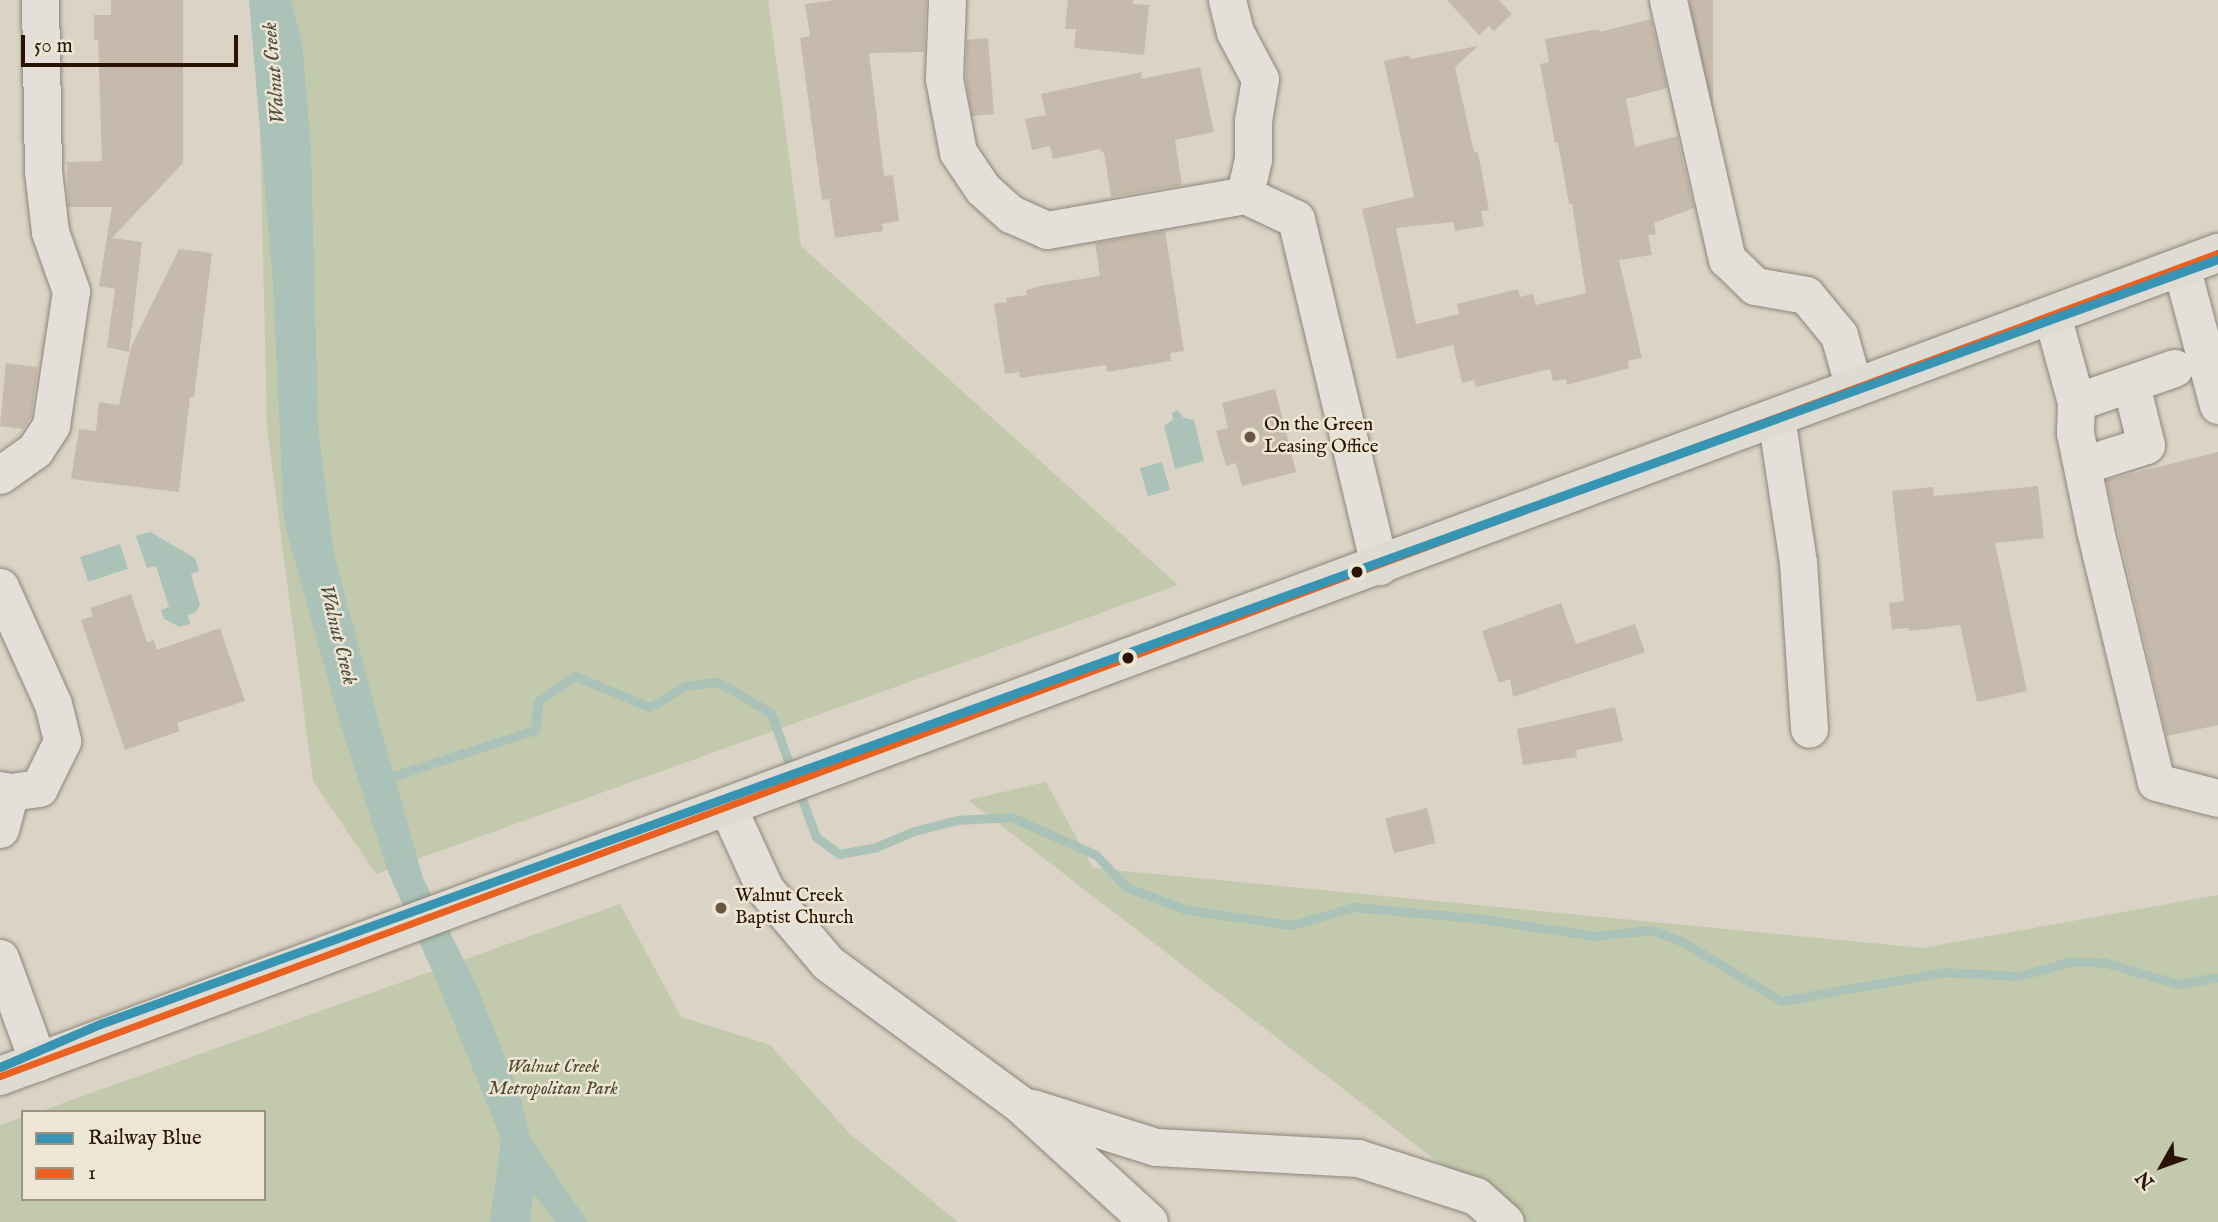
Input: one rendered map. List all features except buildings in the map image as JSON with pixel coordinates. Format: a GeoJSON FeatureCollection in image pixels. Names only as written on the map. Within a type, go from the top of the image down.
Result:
{"type":"FeatureCollection","features":[{"type":"Feature","properties":{"kind":"main road"},"geometry":{"type":"LineString","coordinates":[[0,1076],[2218,253]]}},
{"type":"Feature","properties":{"kind":"lane"},"geometry":{"type":"LineString","coordinates":[[0,475],[35,450],[51,425],[71,291],[50,232],[43,171],[40,0]]}},
{"type":"Feature","properties":{"kind":"lane"},"geometry":{"type":"LineString","coordinates":[[947,0],[944,79],[958,152],[983,189],[1012,214],[1047,230],[1245,195],[1296,219],[1379,566]]}},
{"type":"Feature","properties":{"kind":"lane"},"geometry":{"type":"LineString","coordinates":[[1227,0],[1235,32],[1260,79],[1253,121],[1253,159],[1245,195]]}},
{"type":"Feature","properties":{"kind":"lane"},"geometry":{"type":"LineString","coordinates":[[1668,0],[1727,260],[1755,286],[1806,295],[1827,317],[1839,335],[1854,388]]}},
{"type":"Feature","properties":{"kind":"lane"},"geometry":{"type":"LineString","coordinates":[[2181,267],[2218,405]]}},
{"type":"Feature","properties":{"kind":"lane"},"geometry":{"type":"LineString","coordinates":[[2052,315],[2076,401],[2075,433],[2095,530],[2155,782],[2218,798]]}},
{"type":"Feature","properties":{"kind":"lane"},"geometry":{"type":"LineString","coordinates":[[2076,401],[2131,385],[2174,368]]}},
{"type":"Feature","properties":{"kind":"lane"},"geometry":{"type":"LineString","coordinates":[[2083,465],[2146,445],[2131,385]]}},
{"type":"Feature","properties":{"kind":"lane"},"geometry":{"type":"LineString","coordinates":[[1776,417],[1798,562],[1809,729]]}},
{"type":"Feature","properties":{"kind":"lane"},"geometry":{"type":"LineString","coordinates":[[0,587],[53,704],[61,741],[39,788],[5,791],[0,829]]}},
{"type":"Feature","properties":{"kind":"lane"},"geometry":{"type":"LineString","coordinates":[[731,803],[765,889],[828,963],[1021,1105],[1149,1222]]}},
{"type":"Feature","properties":{"kind":"lane"},"geometry":{"type":"LineString","coordinates":[[0,958],[38,1062]]}},
{"type":"Feature","properties":{"kind":"lane"},"geometry":{"type":"LineString","coordinates":[[1021,1105],[1156,1147],[1358,1158],[1476,1196],[1505,1222]]}},
{"type":"Feature","properties":{"kind":"green space"},"geometry":{"type":"Polygon","coordinates":[[[257,0],[768,0],[801,246],[1178,585],[376,874],[313,781],[267,428],[257,0]]]}},
{"type":"Feature","properties":{"kind":"green space"},"geometry":{"type":"Polygon","coordinates":[[[1046,782],[1093,868],[1922,948],[2218,895],[2218,1222],[1516,1222],[968,800],[1046,782]]]}},
{"type":"Feature","properties":{"kind":"green space","name":"Walnut Creek Metropolitan Park"},"geometry":{"type":"Polygon","coordinates":[[[620,904],[681,1017],[770,1045],[850,1134],[958,1222],[0,1222],[0,1125],[21,1118],[21,1201],[266,1201],[266,1110],[44,1110],[620,904]]]}},
{"type":"Feature","properties":{"kind":"water","name":"Walnut Creek"},"geometry":{"type":"Polygon","coordinates":[[[249,0],[291,0],[302,42],[311,150],[318,425],[334,554],[377,716],[423,878],[478,989],[520,1095],[530,1137],[588,1222],[556,1222],[533,1193],[530,1222],[490,1222],[501,1139],[441,991],[389,874],[342,730],[284,522],[273,283],[249,0]]]}},
{"type":"Feature","properties":{"kind":"water"},"geometry":{"type":"Polygon","coordinates":[[[1177,410],[1184,418],[1194,420],[1204,461],[1175,469],[1164,426],[1173,420],[1172,413],[1177,410]]]}},
{"type":"Feature","properties":{"kind":"water"},"geometry":{"type":"Polygon","coordinates":[[[1162,462],[1170,490],[1148,496],[1140,468],[1162,462]]]}},
{"type":"Feature","properties":{"kind":"water"},"geometry":{"type":"Polygon","coordinates":[[[150,532],[195,558],[199,571],[191,574],[200,605],[196,612],[188,615],[190,624],[180,627],[164,619],[161,610],[169,607],[156,566],[147,568],[136,536],[150,532]]]}},
{"type":"Feature","properties":{"kind":"water"},"geometry":{"type":"Polygon","coordinates":[[[120,544],[128,569],[88,582],[80,557],[120,544]]]}},
{"type":"Feature","properties":{"kind":"waterway"},"geometry":{"type":"LineString","coordinates":[[384,779],[535,730],[538,701],[575,676],[650,707],[685,686],[718,682],[771,713],[793,774]]}},
{"type":"Feature","properties":{"kind":"waterway"},"geometry":{"type":"LineString","coordinates":[[799,791],[816,837],[839,854],[874,848],[914,831],[957,820],[1011,817],[1096,855],[1126,887],[1187,910],[1292,925],[1354,907],[1483,919],[1594,936],[1652,930],[1683,942],[1781,1001],[1943,972],[2018,976],[2073,961],[2106,963],[2178,984],[2218,977]]}},
{"type":"Feature","properties":{"kind":"rail line","name":"Blue"},"geometry":{"type":"LineString","coordinates":[[0,1067],[100,1024],[2218,259]]}},
{"type":"Feature","properties":{"kind":"transit line","name":"1"},"geometry":{"type":"LineString","coordinates":[[0,1076],[2218,253]]}},
{"type":"Feature","properties":{"kind":"place","name":"On the Green Leasing Office"},"geometry":{"type":"Point","coordinates":[1250,437]}},
{"type":"Feature","properties":{"kind":"place","name":"Walnut Creek Baptist Church"},"geometry":{"type":"Point","coordinates":[721,908]}}]}
